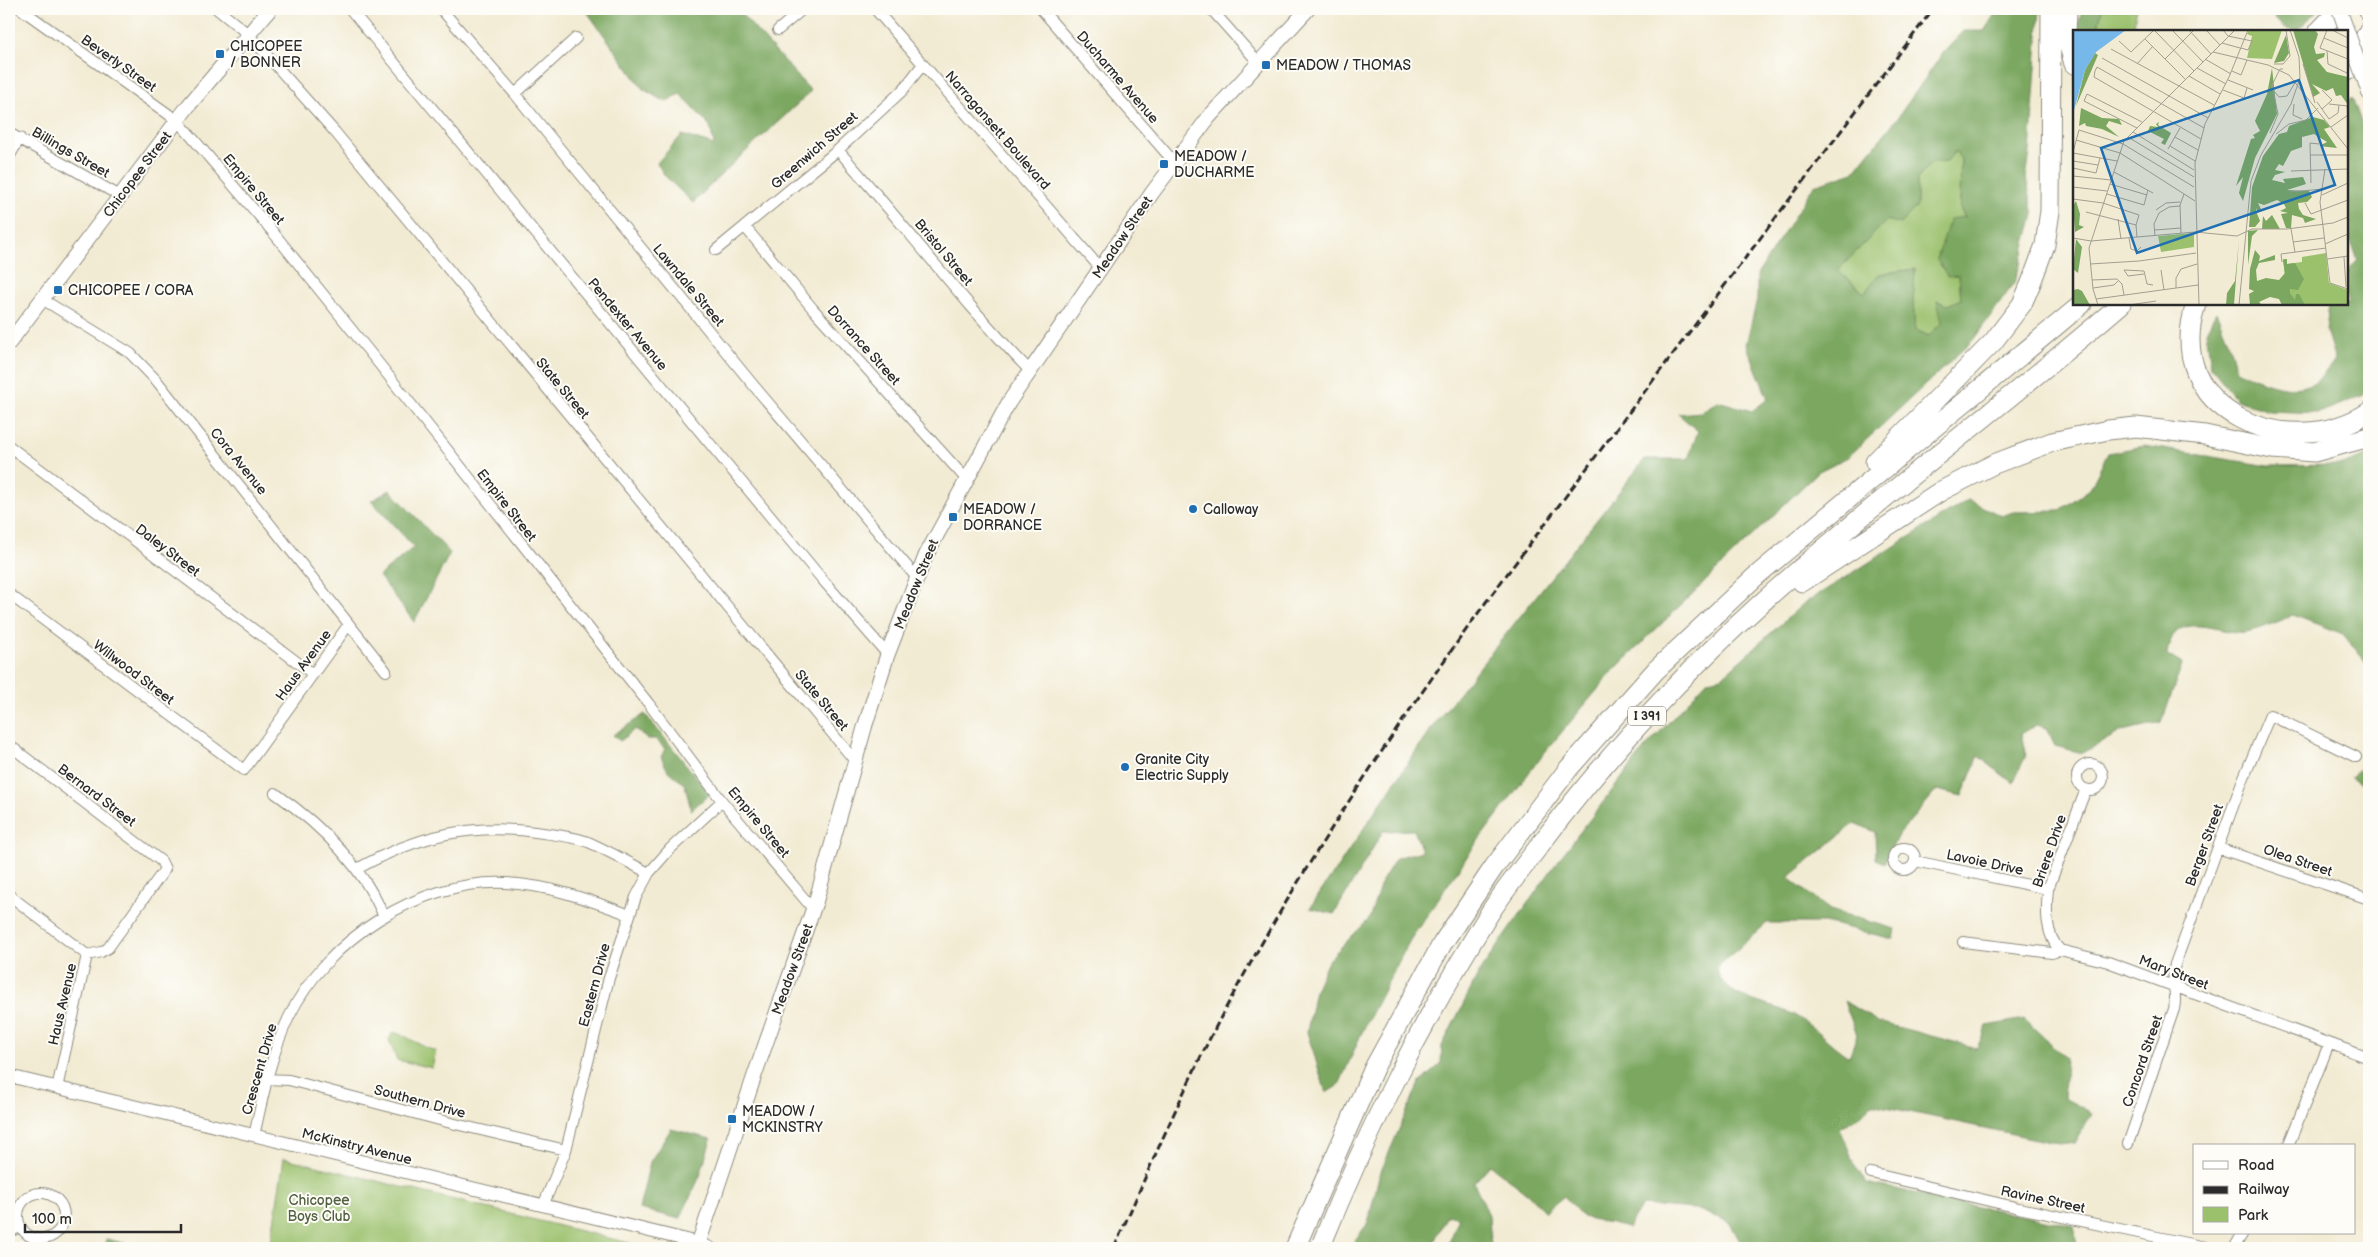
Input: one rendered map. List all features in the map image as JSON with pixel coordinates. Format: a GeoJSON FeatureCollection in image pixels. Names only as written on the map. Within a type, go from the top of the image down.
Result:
{"type":"FeatureCollection","features":[{"type":"Feature","properties":{"kind":"highway"},"geometry":{"type":"LineString","coordinates":[[1790,547],[1963,374],[2009,324],[2022,304],[2045,245],[2050,211],[2051,9]]}},
{"type":"Feature","properties":{"kind":"highway"},"geometry":{"type":"LineString","coordinates":[[2067,9],[2066,34],[2073,60]]}},
{"type":"Feature","properties":{"kind":"highway"},"geometry":{"type":"LineString","coordinates":[[2320,30],[2339,9]]}},
{"type":"Feature","properties":{"kind":"highway"},"geometry":{"type":"LineString","coordinates":[[2331,30],[2344,9]]}},
{"type":"Feature","properties":{"kind":"highway"},"geometry":{"type":"LineString","coordinates":[[2348,57],[2369,24]]}},
{"type":"Feature","properties":{"kind":"highway"},"geometry":{"type":"LineString","coordinates":[[2355,74],[2369,30]]}},
{"type":"Feature","properties":{"kind":"highway","name":"I 391"},"geometry":{"type":"LineString","coordinates":[[1295,1248],[1349,1121],[1401,1016],[1442,944],[1494,867],[1569,768],[1656,670],[1707,621],[1790,547],[2081,305]]}},
{"type":"Feature","properties":{"kind":"highway","name":"I 391"},"geometry":{"type":"LineString","coordinates":[[1320,1248],[1362,1147],[1404,1060],[1442,992],[1492,910],[1570,804],[1642,721],[1737,626],[1891,492],[2121,305]]}},
{"type":"Feature","properties":{"kind":"highway"},"geometry":{"type":"LineString","coordinates":[[2196,305],[2190,338],[2196,370],[2211,396],[2234,416],[2260,428],[2301,434],[2333,429],[2369,412]]}},
{"type":"Feature","properties":{"kind":"highway"},"geometry":{"type":"LineString","coordinates":[[1737,626],[1941,491],[1994,464],[2052,442],[2108,430],[2136,427],[2205,436],[2272,449],[2314,452],[2369,437]]}},
{"type":"Feature","properties":{"kind":"main road","name":"Chicopee Street"},"geometry":{"type":"LineString","coordinates":[[9,343],[178,120],[270,9]]}},
{"type":"Feature","properties":{"kind":"main road","name":"Meadow Street"},"geometry":{"type":"LineString","coordinates":[[702,1247],[814,909],[855,761],[888,655],[926,555],[1009,402],[1174,162],[1203,124],[1308,9]]}},
{"type":"Feature","properties":{"kind":"main road"},"geometry":{"type":"LineString","coordinates":[[2339,9],[2344,30]]}},
{"type":"Feature","properties":{"kind":"main road"},"geometry":{"type":"LineString","coordinates":[[2366,9],[2369,18]]}},
{"type":"Feature","properties":{"kind":"main road"},"geometry":{"type":"LineString","coordinates":[[2348,46],[2355,74],[2369,93]]}},
{"type":"Feature","properties":{"kind":"street","name":"Beverly Street"},"geometry":{"type":"LineString","coordinates":[[21,9],[178,120]]}},
{"type":"Feature","properties":{"kind":"street","name":"State Street"},"geometry":{"type":"LineString","coordinates":[[217,9],[248,34],[335,132],[855,761]]}},
{"type":"Feature","properties":{"kind":"street","name":"Pendexter Avenue"},"geometry":{"type":"LineString","coordinates":[[350,9],[888,655]]}},
{"type":"Feature","properties":{"kind":"street","name":"Lawndale Street"},"geometry":{"type":"LineString","coordinates":[[441,9],[515,94],[754,386],[917,578]]}},
{"type":"Feature","properties":{"kind":"street"},"geometry":{"type":"LineString","coordinates":[[778,30],[803,9]]}},
{"type":"Feature","properties":{"kind":"street","name":"Narragansett Boulevard"},"geometry":{"type":"LineString","coordinates":[[876,9],[1101,269]]}},
{"type":"Feature","properties":{"kind":"street","name":"Ducharme Avenue"},"geometry":{"type":"LineString","coordinates":[[1041,9],[1174,162]]}},
{"type":"Feature","properties":{"kind":"street"},"geometry":{"type":"LineString","coordinates":[[1211,9],[1258,62]]}},
{"type":"Feature","properties":{"kind":"street"},"geometry":{"type":"LineString","coordinates":[[515,94],[576,38]]}},
{"type":"Feature","properties":{"kind":"street","name":"Greenwich Street"},"geometry":{"type":"LineString","coordinates":[[716,250],[838,150],[903,90],[923,64]]}},
{"type":"Feature","properties":{"kind":"street","name":"Empire Street"},"geometry":{"type":"LineString","coordinates":[[178,120],[376,360],[649,704],[722,801],[814,909]]}},
{"type":"Feature","properties":{"kind":"street","name":"Billings Street"},"geometry":{"type":"LineString","coordinates":[[9,133],[120,196]]}},
{"type":"Feature","properties":{"kind":"street"},"geometry":{"type":"LineString","coordinates":[[9,157],[20,138]]}},
{"type":"Feature","properties":{"kind":"street","name":"Bristol Street"},"geometry":{"type":"LineString","coordinates":[[838,150],[890,209],[986,326],[1030,371]]}},
{"type":"Feature","properties":{"kind":"street","name":"Dorrance Street"},"geometry":{"type":"LineString","coordinates":[[745,227],[819,316],[966,480]]}},
{"type":"Feature","properties":{"kind":"street","name":"Cora Avenue"},"geometry":{"type":"LineString","coordinates":[[42,299],[130,353],[140,363],[162,388],[386,671]]}},
{"type":"Feature","properties":{"kind":"street","name":"Daley Street"},"geometry":{"type":"LineString","coordinates":[[9,446],[313,674]]}},
{"type":"Feature","properties":{"kind":"street","name":"Willwood Street"},"geometry":{"type":"LineString","coordinates":[[9,594],[244,770]]}},
{"type":"Feature","properties":{"kind":"street","name":"Haus Avenue"},"geometry":{"type":"LineString","coordinates":[[244,770],[349,624]]}},
{"type":"Feature","properties":{"kind":"street","name":"Berger Street"},"geometry":{"type":"LineString","coordinates":[[2173,987],[2175,964],[2242,782],[2270,715],[2356,756]]}},
{"type":"Feature","properties":{"kind":"street","name":"Bernard Street"},"geometry":{"type":"LineString","coordinates":[[9,745],[162,861],[165,869]]}},
{"type":"Feature","properties":{"kind":"street","name":"Briere Drive"},"geometry":{"type":"LineString","coordinates":[[2060,950],[2052,942],[2048,923],[2046,906],[2048,889],[2086,789]]}},
{"type":"Feature","properties":{"kind":"street"},"geometry":{"type":"LineString","coordinates":[[275,793],[309,817],[339,847],[372,888],[384,916]]}},
{"type":"Feature","properties":{"kind":"street","name":"Eastern Drive"},"geometry":{"type":"LineString","coordinates":[[543,1206],[566,1150],[603,998],[630,915],[649,873],[689,829],[722,801]]}},
{"type":"Feature","properties":{"kind":"street"},"geometry":{"type":"LineString","coordinates":[[356,869],[403,846],[433,836],[493,828],[524,830],[586,842],[649,873]]}},
{"type":"Feature","properties":{"kind":"street","name":"Olea Street"},"geometry":{"type":"LineString","coordinates":[[2218,848],[2369,899]]}},
{"type":"Feature","properties":{"kind":"street","name":"Lavoie Drive"},"geometry":{"type":"LineString","coordinates":[[1915,861],[2048,889]]}},
{"type":"Feature","properties":{"kind":"street","name":"Haus Avenue"},"geometry":{"type":"LineString","coordinates":[[57,1088],[87,954],[101,952],[108,948],[165,869]]}},
{"type":"Feature","properties":{"kind":"street","name":"Crescent Drive"},"geometry":{"type":"LineString","coordinates":[[254,1136],[276,1046],[289,1015],[318,971],[353,935],[384,916],[417,900],[444,892],[463,887],[504,883],[576,896],[630,915]]}},
{"type":"Feature","properties":{"kind":"street"},"geometry":{"type":"LineString","coordinates":[[9,895],[87,954]]}},
{"type":"Feature","properties":{"kind":"street","name":"Mary Street"},"geometry":{"type":"LineString","coordinates":[[1963,942],[2052,952],[2060,950],[2108,962],[2369,1058]]}},
{"type":"Feature","properties":{"kind":"street","name":"Concord Street"},"geometry":{"type":"LineString","coordinates":[[2128,1144],[2174,1009],[2176,1001],[2173,987]]}},
{"type":"Feature","properties":{"kind":"street"},"geometry":{"type":"LineString","coordinates":[[2289,1144],[2329,1044]]}},
{"type":"Feature","properties":{"kind":"street","name":"McKinstry Avenue"},"geometry":{"type":"LineString","coordinates":[[9,1076],[543,1206],[702,1247]]}},
{"type":"Feature","properties":{"kind":"street","name":"Southern Drive"},"geometry":{"type":"LineString","coordinates":[[267,1079],[289,1080],[450,1124],[566,1150]]}},
{"type":"Feature","properties":{"kind":"street","name":"Ravine Street"},"geometry":{"type":"LineString","coordinates":[[1871,1173],[2019,1208],[2210,1248]]}},
{"type":"Feature","properties":{"kind":"street"},"geometry":{"type":"LineString","coordinates":[[40,1193],[48,1194],[62,1205],[64,1222],[60,1230],[52,1237],[42,1240],[33,1238],[20,1228],[18,1210],[24,1200],[30,1196],[40,1193]]}},
{"type":"Feature","properties":{"kind":"street"},"geometry":{"type":"LineString","coordinates":[[9,1232],[20,1228]]}},
{"type":"Feature","properties":{"kind":"street"},"geometry":{"type":"LineString","coordinates":[[2234,1248],[2242,1234]]}},
{"type":"Feature","properties":{"kind":"green space"},"geometry":{"type":"Polygon","coordinates":[[[585,9],[737,9],[811,91],[693,203],[665,176],[657,163],[682,135],[714,145],[710,126],[680,94],[665,102],[643,89],[585,9]]]}},
{"type":"Feature","properties":{"kind":"green space"},"geometry":{"type":"Polygon","coordinates":[[[1998,9],[2040,9],[2030,153],[2026,178],[2034,215],[2015,282],[1973,340],[1848,457],[1819,471],[1614,670],[1540,758],[1475,845],[1410,940],[1362,1032],[1339,1085],[1326,1093],[1307,1032],[1315,990],[1329,959],[1369,919],[1382,881],[1396,858],[1422,851],[1414,830],[1383,831],[1334,914],[1310,908],[1433,726],[1645,459],[1688,459],[1698,431],[1678,414],[1701,412],[1718,401],[1752,411],[1768,399],[1746,344],[1757,300],[1757,275],[1814,185],[1854,172],[1898,117],[1943,53],[1964,31],[1984,31],[1998,9]],[[1955,151],[1946,162],[1930,164],[1917,179],[1917,206],[1900,224],[1887,220],[1838,270],[1864,293],[1879,274],[1915,269],[1913,304],[1915,330],[1929,336],[1942,322],[1937,301],[1948,305],[1961,299],[1959,275],[1947,276],[1937,259],[1950,219],[1965,217],[1960,208],[1961,159],[1955,151]]]}},
{"type":"Feature","properties":{"kind":"green space"},"geometry":{"type":"Polygon","coordinates":[[[2082,9],[2102,9],[2097,30],[2079,30],[2082,9]]]}},
{"type":"Feature","properties":{"kind":"green space"},"geometry":{"type":"Polygon","coordinates":[[[2102,9],[2137,9],[2132,30],[2097,30],[2102,9]]]}},
{"type":"Feature","properties":{"kind":"green space"},"geometry":{"type":"Polygon","coordinates":[[[2266,9],[2320,9],[2297,30],[2292,30],[2280,24],[2266,9]]]}},
{"type":"Feature","properties":{"kind":"green space"},"geometry":{"type":"Polygon","coordinates":[[[2352,97],[2369,144],[2369,389],[2364,395],[2319,413],[2269,411],[2237,400],[2211,367],[2206,331],[2216,312],[2227,338],[2236,370],[2278,386],[2289,388],[2311,384],[2320,378],[2335,360],[2326,330],[2329,305],[2348,305],[2348,271],[2358,260],[2348,235],[2348,103],[2352,97]]]}},
{"type":"Feature","properties":{"kind":"green space"},"geometry":{"type":"Polygon","coordinates":[[[1955,151],[1961,159],[1960,208],[1965,218],[1959,275],[1961,299],[1948,305],[1942,322],[1929,336],[1916,330],[1913,304],[1915,269],[1879,274],[1864,293],[1838,270],[1887,220],[1917,206],[1917,179],[1930,164],[1946,162],[1955,151]]]}},
{"type":"Feature","properties":{"kind":"green space"},"geometry":{"type":"Polygon","coordinates":[[[2144,446],[2269,466],[2342,465],[2369,455],[2369,666],[2343,634],[2293,615],[2245,632],[2198,626],[2187,627],[2178,631],[2171,640],[2167,655],[2182,664],[2162,722],[2122,731],[2083,753],[2055,746],[2047,728],[2036,725],[2021,734],[2026,755],[2013,783],[1978,756],[1962,796],[1937,790],[1898,835],[1884,863],[1876,859],[1875,832],[1855,823],[1788,878],[1830,910],[1895,929],[1893,939],[1828,923],[1767,923],[1716,968],[1728,988],[1748,999],[1794,1015],[1849,1057],[1857,1035],[1844,1001],[1878,1022],[1977,1048],[1987,1026],[2024,1019],[2066,1058],[2064,1098],[2092,1113],[2074,1144],[2050,1142],[1872,1104],[1862,1114],[1840,1128],[1854,1164],[1866,1183],[2073,1226],[2078,1248],[1744,1248],[1729,1222],[1696,1209],[1642,1205],[1628,1228],[1583,1217],[1564,1196],[1545,1212],[1528,1194],[1490,1165],[1474,1183],[1489,1215],[1491,1248],[1447,1248],[1459,1218],[1447,1215],[1431,1248],[1349,1248],[1368,1223],[1379,1176],[1419,1083],[1441,1064],[1442,1046],[1481,969],[1560,858],[1645,748],[1708,680],[1722,677],[1803,604],[1968,500],[2002,516],[2013,512],[2059,511],[2090,489],[2108,453],[2144,446]]]}},
{"type":"Feature","properties":{"kind":"green space"},"geometry":{"type":"Polygon","coordinates":[[[390,490],[450,553],[414,622],[379,576],[414,547],[371,501],[390,490]]]}},
{"type":"Feature","properties":{"kind":"green space"},"geometry":{"type":"Polygon","coordinates":[[[645,714],[710,794],[691,810],[685,785],[668,771],[661,757],[665,749],[656,739],[647,739],[635,729],[620,741],[613,735],[645,714]]]}},
{"type":"Feature","properties":{"kind":"green space"},"geometry":{"type":"Polygon","coordinates":[[[2366,764],[2369,766],[2369,789],[2351,777],[2366,764]]]}},
{"type":"Feature","properties":{"kind":"green space"},"geometry":{"type":"Polygon","coordinates":[[[393,1032],[436,1051],[432,1068],[397,1060],[389,1040],[393,1032]]]}},
{"type":"Feature","properties":{"kind":"green space"},"geometry":{"type":"Polygon","coordinates":[[[671,1129],[711,1139],[700,1176],[680,1219],[639,1209],[650,1162],[671,1129]]]}},
{"type":"Feature","properties":{"kind":"green space","name":"Chicopee Boys Club"},"geometry":{"type":"Polygon","coordinates":[[[284,1158],[649,1248],[270,1248],[284,1158]]]}},
{"type":"Feature","properties":{"kind":"green space"},"geometry":{"type":"Polygon","coordinates":[[[106,1239],[137,1246],[137,1248],[105,1248],[106,1239]]]}},
{"type":"Feature","properties":{"kind":"railway"},"geometry":{"type":"LineString","coordinates":[[1114,1248],[1179,1102],[1222,1015],[1282,908],[1347,804],[1415,702],[1486,602],[1933,9]]}},
{"type":"Feature","properties":{"kind":"place","name":"CHICOPEE / BONNER"},"geometry":{"type":"Point","coordinates":[220,54]}},
{"type":"Feature","properties":{"kind":"place","name":"MEADOW / THOMAS"},"geometry":{"type":"Point","coordinates":[1266,65]}},
{"type":"Feature","properties":{"kind":"place","name":"MEADOW / DUCHARME"},"geometry":{"type":"Point","coordinates":[1164,164]}},
{"type":"Feature","properties":{"kind":"place","name":"CHICOPEE / CORA"},"geometry":{"type":"Point","coordinates":[58,290]}},
{"type":"Feature","properties":{"kind":"place","name":"Calloway"},"geometry":{"type":"Point","coordinates":[1193,509]}},
{"type":"Feature","properties":{"kind":"place","name":"MEADOW / DORRANCE"},"geometry":{"type":"Point","coordinates":[953,517]}},
{"type":"Feature","properties":{"kind":"place","name":"Granite City Electric Supply"},"geometry":{"type":"Point","coordinates":[1125,767]}},
{"type":"Feature","properties":{"kind":"place","name":"MEADOW / MCKINSTRY"},"geometry":{"type":"Point","coordinates":[732,1119]}}]}
